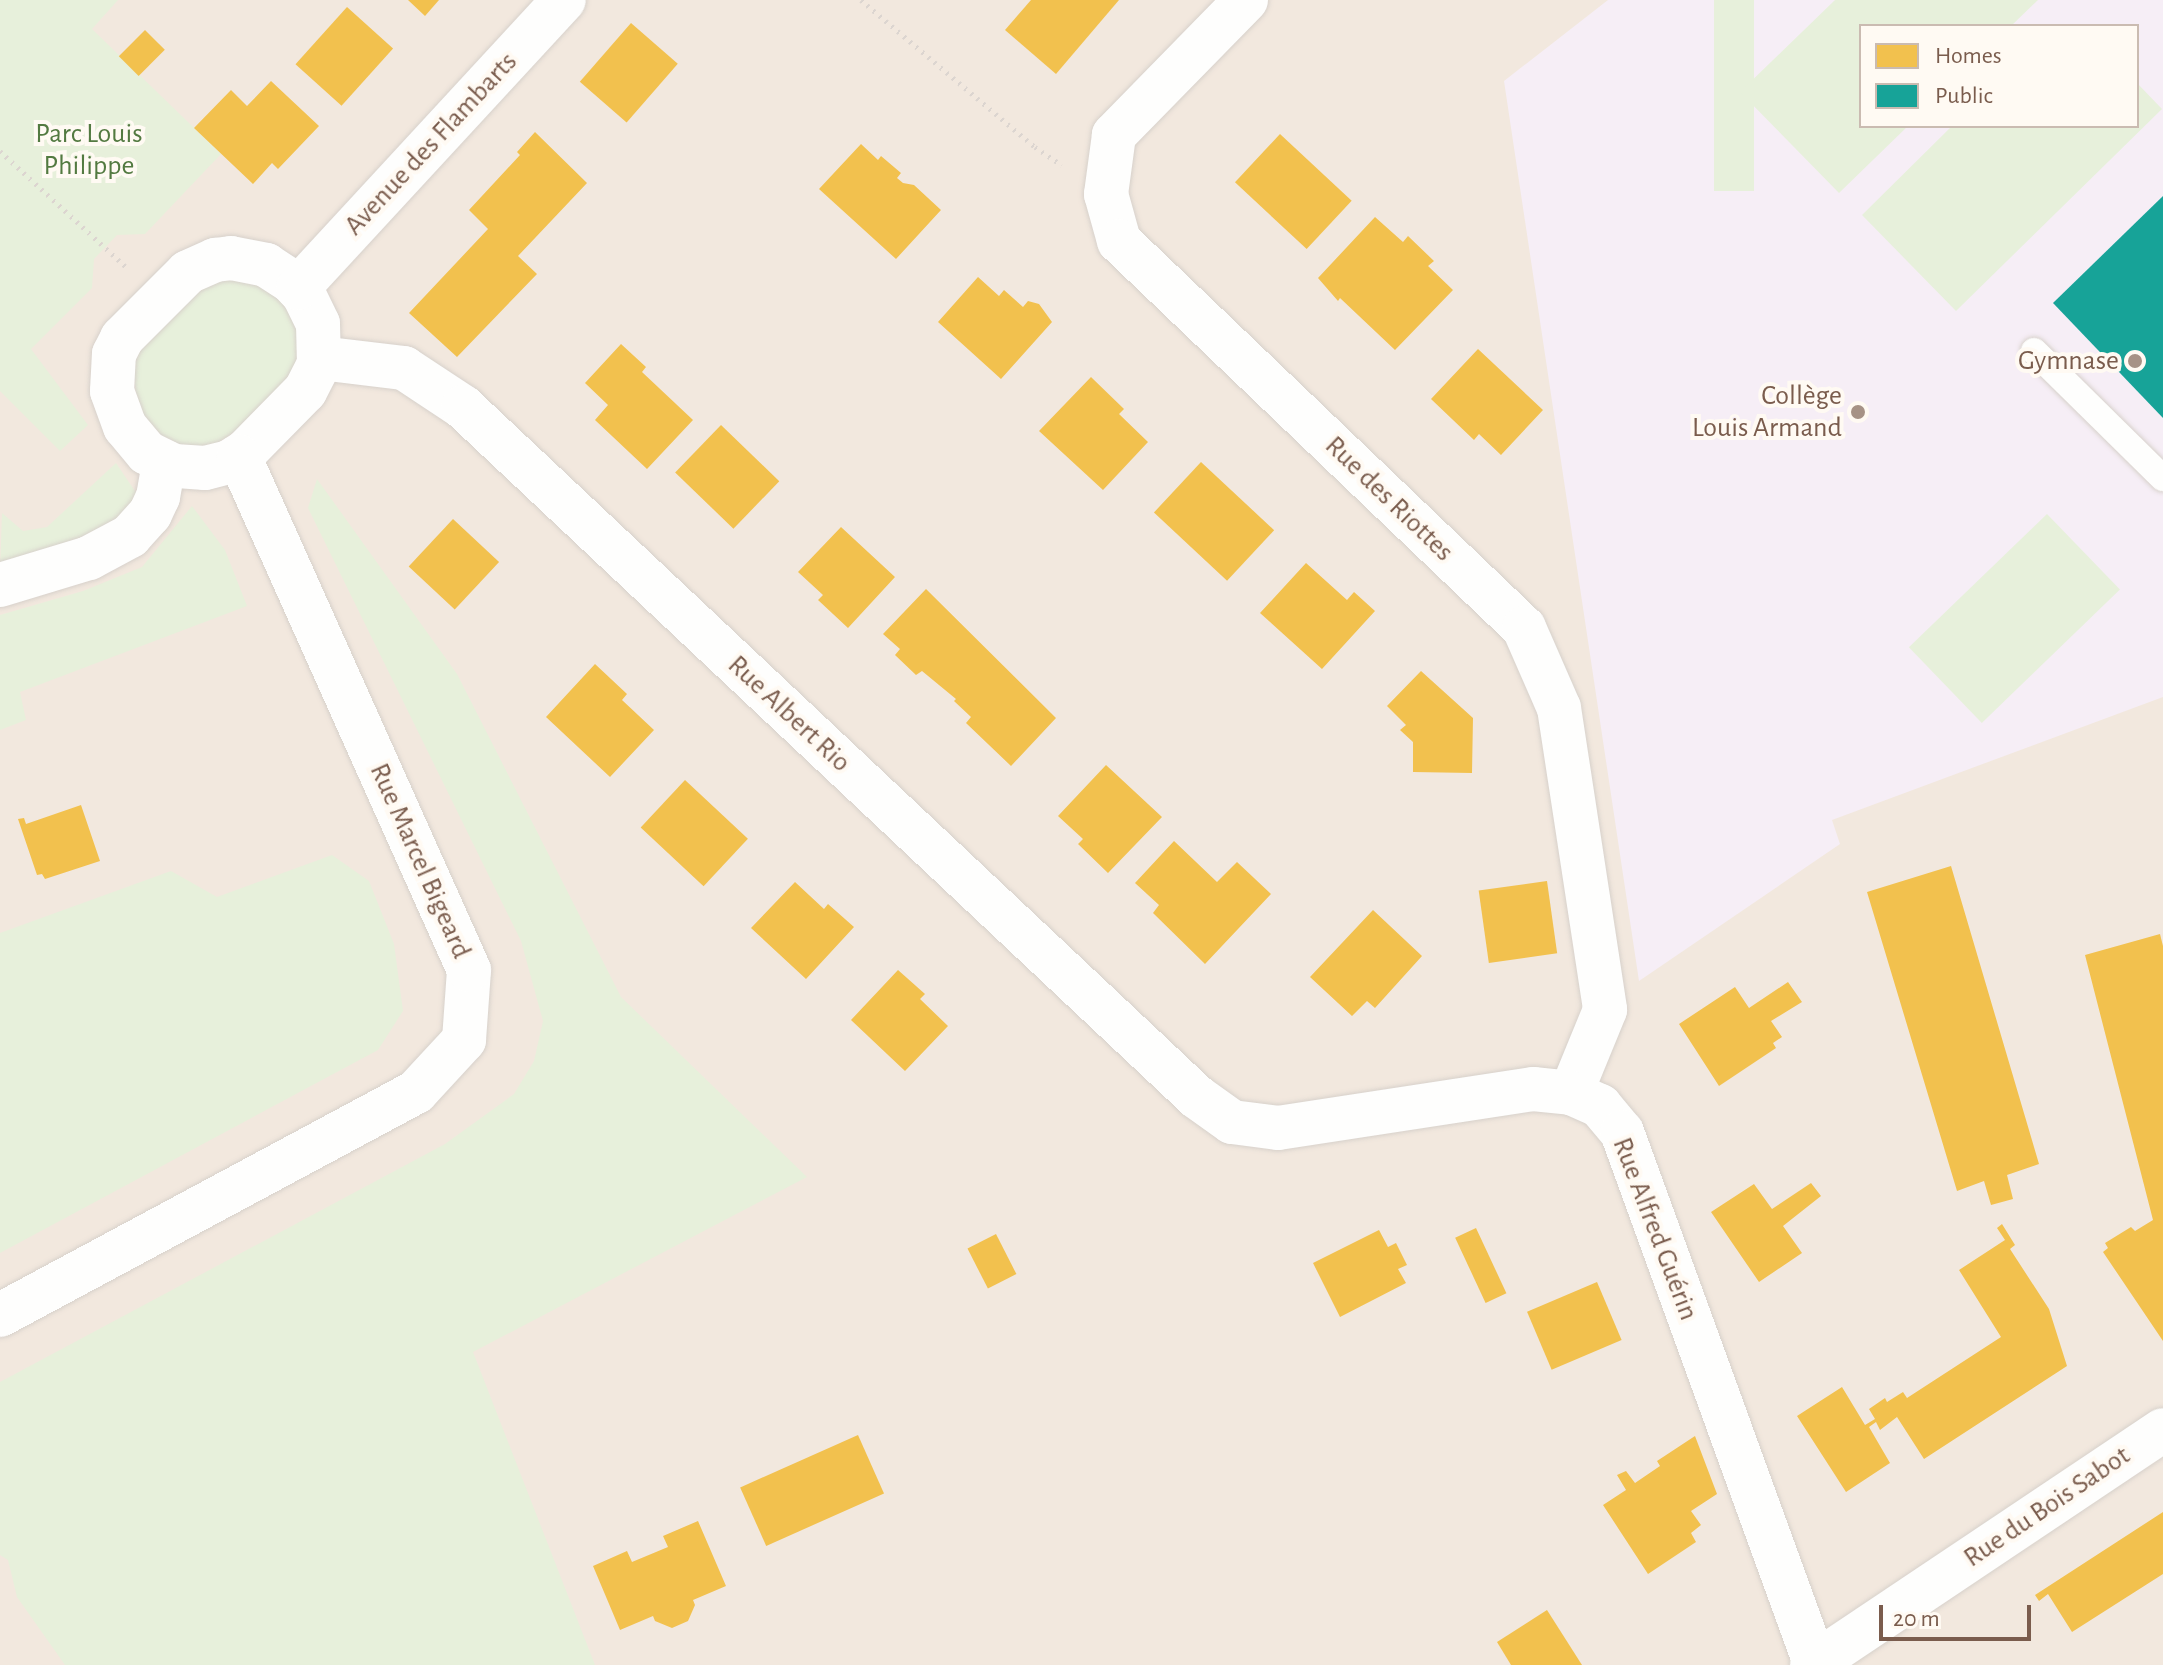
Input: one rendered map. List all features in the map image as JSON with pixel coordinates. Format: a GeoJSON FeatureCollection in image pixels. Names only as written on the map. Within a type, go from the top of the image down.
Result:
{"type":"FeatureCollection","features":[{"type":"Feature","properties":{"kind":"street","name":"Avenue des Flambarts"},"geometry":{"type":"LineString","coordinates":[[298,288],[564,0]]}},
{"type":"Feature","properties":{"kind":"street","name":"Rue des Riottes"},"geometry":{"type":"LineString","coordinates":[[1246,0],[1114,135],[1106,194],[1119,241],[1524,628],[1559,708],[1605,1010],[1571,1093]]}},
{"type":"Feature","properties":{"kind":"street"},"geometry":{"type":"LineString","coordinates":[[231,258],[266,265],[298,288],[318,324],[320,358],[305,391],[239,456],[205,468],[164,462],[147,453],[125,427],[114,400],[111,372],[122,338],[160,298],[200,265],[231,258]]}},
{"type":"Feature","properties":{"kind":"street","name":"Rue Albert Rio"},"geometry":{"type":"LineString","coordinates":[[320,358],[404,368],[463,407],[1197,1097],[1232,1122]]}},
{"type":"Feature","properties":{"kind":"street","name":"Rue Marcel Bigeard"},"geometry":{"type":"LineString","coordinates":[[0,1315],[416,1092],[464,1040],[469,970],[239,456]]}},
{"type":"Feature","properties":{"kind":"street"},"geometry":{"type":"LineString","coordinates":[[0,585],[89,558],[130,536],[154,506],[164,462]]}},
{"type":"Feature","properties":{"kind":"street","name":"Rue Alfred Guérin"},"geometry":{"type":"LineString","coordinates":[[1232,1122],[1278,1128],[1533,1089],[1571,1093],[1600,1106],[1622,1132],[1814,1664]]}},
{"type":"Feature","properties":{"kind":"street","name":"Rue du Bois Sabot"},"geometry":{"type":"LineString","coordinates":[[1814,1664],[2163,1430]]}},
{"type":"Feature","properties":{"kind":"lane"},"geometry":{"type":"LineString","coordinates":[[2034,351],[2163,478]]}},
{"type":"Feature","properties":{"kind":"path"},"geometry":{"type":"LineString","coordinates":[[861,0],[1035,147],[1106,194]]}},
{"type":"Feature","properties":{"kind":"path"},"geometry":{"type":"LineString","coordinates":[[0,151],[160,298]]}},
{"type":"Feature","properties":{"kind":"shaded area"},"geometry":{"type":"Polygon","coordinates":[[[0,0],[2163,0],[2163,1665],[0,1665],[0,0]]]}},
{"type":"Feature","properties":{"kind":"shaded area","name":"Collège Louis Armand"},"geometry":{"type":"Polygon","coordinates":[[[1608,0],[2163,0],[2163,697],[1832,820],[1840,844],[1639,981],[1504,81],[1608,0]]]}},
{"type":"Feature","properties":{"kind":"green space","name":"Parc Louis Philippe"},"geometry":{"type":"Polygon","coordinates":[[[0,0],[118,0],[92,29],[221,154],[145,234],[117,235],[94,259],[92,288],[31,349],[88,425],[60,451],[0,391],[0,0]]]}},
{"type":"Feature","properties":{"kind":"green space"},"geometry":{"type":"Polygon","coordinates":[[[1714,0],[1754,0],[1754,191],[1714,191],[1714,0]]]}},
{"type":"Feature","properties":{"kind":"green space"},"geometry":{"type":"Polygon","coordinates":[[[1835,0],[2038,0],[2013,24],[1859,24],[1859,128],[1906,128],[1839,193],[1740,92],[1835,0]]]}},
{"type":"Feature","properties":{"kind":"green space"},"geometry":{"type":"Polygon","coordinates":[[[2139,85],[2162,109],[1956,311],[1862,215],[1950,128],[2139,128],[2139,85]]]}},
{"type":"Feature","properties":{"kind":"green space"},"geometry":{"type":"Polygon","coordinates":[[[251,279],[281,300],[298,330],[299,348],[294,367],[283,383],[236,431],[219,442],[199,447],[180,444],[162,436],[138,409],[133,368],[140,348],[190,297],[204,288],[219,281],[251,279]]]}},
{"type":"Feature","properties":{"kind":"green space"},"geometry":{"type":"Polygon","coordinates":[[[116,463],[139,497],[128,517],[0,572],[2,513],[23,531],[47,527],[116,463]]]}},
{"type":"Feature","properties":{"kind":"green space"},"geometry":{"type":"Polygon","coordinates":[[[317,479],[457,674],[621,997],[807,1177],[473,1352],[595,1665],[65,1665],[17,1597],[8,1560],[0,1555],[0,1382],[445,1144],[514,1094],[534,1061],[543,1021],[521,941],[308,508],[317,479]]]}},
{"type":"Feature","properties":{"kind":"green space"},"geometry":{"type":"Polygon","coordinates":[[[192,506],[225,550],[247,606],[20,692],[26,720],[0,730],[0,615],[83,591],[142,567],[192,506]]]}},
{"type":"Feature","properties":{"kind":"green space"},"geometry":{"type":"Polygon","coordinates":[[[2047,514],[2120,590],[1982,723],[1909,647],[2047,514]]]}},
{"type":"Feature","properties":{"kind":"green space"},"geometry":{"type":"Polygon","coordinates":[[[332,855],[369,881],[394,944],[403,1011],[378,1050],[0,1253],[0,933],[171,871],[217,897],[332,855]]]}},
{"type":"Feature","properties":{"kind":"building: Homes"},"geometry":{"type":"Polygon","coordinates":[[[408,0],[439,0],[425,16],[408,0]]]}},
{"type":"Feature","properties":{"kind":"building: Homes"},"geometry":{"type":"Polygon","coordinates":[[[1031,0],[1119,0],[1056,74],[1005,30],[1031,0]]]}},
{"type":"Feature","properties":{"kind":"building: Homes"},"geometry":{"type":"Polygon","coordinates":[[[347,7],[393,48],[342,106],[295,64],[347,7]]]}},
{"type":"Feature","properties":{"kind":"building: Homes"},"geometry":{"type":"Polygon","coordinates":[[[631,23],[678,64],[627,123],[580,82],[631,23]]]}},
{"type":"Feature","properties":{"kind":"building: Homes"},"geometry":{"type":"Polygon","coordinates":[[[145,30],[165,50],[139,76],[119,56],[145,30]]]}},
{"type":"Feature","properties":{"kind":"building: Homes"},"geometry":{"type":"Polygon","coordinates":[[[271,81],[319,126],[278,169],[272,163],[253,184],[194,128],[231,90],[247,106],[271,81]]]}},
{"type":"Feature","properties":{"kind":"building: Homes"},"geometry":{"type":"Polygon","coordinates":[[[535,132],[587,183],[518,256],[537,274],[457,357],[409,313],[488,229],[469,210],[520,155],[517,152],[535,132]]]}},
{"type":"Feature","properties":{"kind":"building: Homes"},"geometry":{"type":"Polygon","coordinates":[[[1280,134],[1352,201],[1307,249],[1235,182],[1280,134]]]}},
{"type":"Feature","properties":{"kind":"building: Homes"},"geometry":{"type":"Polygon","coordinates":[[[861,144],[878,160],[881,156],[901,173],[897,178],[914,185],[941,210],[896,259],[819,189],[861,144]]]}},
{"type":"Feature","properties":{"kind":"building: Homes"},"geometry":{"type":"Polygon","coordinates":[[[1375,217],[1403,242],[1408,236],[1434,261],[1428,266],[1453,290],[1395,350],[1340,298],[1338,301],[1318,278],[1375,217]]]}},
{"type":"Feature","properties":{"kind":"building: Homes"},"geometry":{"type":"Polygon","coordinates":[[[978,277],[999,296],[1004,290],[1023,307],[1028,301],[1039,304],[1052,322],[1001,379],[938,322],[978,277]]]}},
{"type":"Feature","properties":{"kind":"building: Homes"},"geometry":{"type":"Polygon","coordinates":[[[621,344],[646,367],[642,372],[693,420],[647,469],[595,420],[608,405],[585,383],[621,344]]]}},
{"type":"Feature","properties":{"kind":"building: Homes"},"geometry":{"type":"Polygon","coordinates":[[[1478,349],[1543,410],[1501,455],[1479,434],[1474,440],[1431,399],[1478,349]]]}},
{"type":"Feature","properties":{"kind":"building: Homes"},"geometry":{"type":"Polygon","coordinates":[[[1091,377],[1124,409],[1119,414],[1148,442],[1103,490],[1039,431],[1091,377]]]}},
{"type":"Feature","properties":{"kind":"building: Homes"},"geometry":{"type":"Polygon","coordinates":[[[721,425],[779,481],[733,529],[675,472],[721,425]]]}},
{"type":"Feature","properties":{"kind":"building: Homes"},"geometry":{"type":"Polygon","coordinates":[[[1201,462],[1274,530],[1227,581],[1154,512],[1201,462]]]}},
{"type":"Feature","properties":{"kind":"building: Homes"},"geometry":{"type":"Polygon","coordinates":[[[453,519],[499,562],[455,610],[409,567],[453,519]]]}},
{"type":"Feature","properties":{"kind":"building: Homes"},"geometry":{"type":"Polygon","coordinates":[[[841,527],[895,577],[848,628],[818,600],[823,595],[798,572],[841,527]]]}},
{"type":"Feature","properties":{"kind":"building: Homes"},"geometry":{"type":"Polygon","coordinates":[[[1306,563],[1347,600],[1354,592],[1375,611],[1322,669],[1260,613],[1306,563]]]}},
{"type":"Feature","properties":{"kind":"building: Homes"},"geometry":{"type":"Polygon","coordinates":[[[926,589],[1056,718],[1011,766],[966,723],[971,717],[954,701],[956,699],[922,671],[916,675],[895,655],[900,649],[883,634],[926,589]]]}},
{"type":"Feature","properties":{"kind":"building: Homes"},"geometry":{"type":"Polygon","coordinates":[[[595,664],[627,694],[622,700],[654,730],[610,777],[546,717],[595,664]]]}},
{"type":"Feature","properties":{"kind":"building: Homes"},"geometry":{"type":"Polygon","coordinates":[[[1421,671],[1473,718],[1472,773],[1413,772],[1413,742],[1400,730],[1406,725],[1387,706],[1421,671]]]}},
{"type":"Feature","properties":{"kind":"building: Homes"},"geometry":{"type":"Polygon","coordinates":[[[1106,765],[1162,817],[1108,873],[1078,844],[1083,839],[1058,816],[1106,765]]]}},
{"type":"Feature","properties":{"kind":"building: Homes"},"geometry":{"type":"Polygon","coordinates":[[[685,780],[748,839],[704,886],[641,828],[685,780]]]}},
{"type":"Feature","properties":{"kind":"building: Homes"},"geometry":{"type":"Polygon","coordinates":[[[81,805],[100,861],[45,879],[42,874],[37,875],[18,819],[24,818],[26,824],[81,805]]]}},
{"type":"Feature","properties":{"kind":"building: Homes"},"geometry":{"type":"Polygon","coordinates":[[[1174,841],[1217,882],[1237,862],[1271,894],[1205,964],[1153,913],[1159,905],[1135,883],[1174,841]]]}},
{"type":"Feature","properties":{"kind":"building: Homes"},"geometry":{"type":"Polygon","coordinates":[[[1951,866],[2039,1164],[2007,1175],[2013,1199],[1991,1205],[1984,1181],[1957,1191],[1867,892],[1951,866]]]}},
{"type":"Feature","properties":{"kind":"building: Homes"},"geometry":{"type":"Polygon","coordinates":[[[1547,881],[1557,953],[1489,963],[1479,891],[1547,881]]]}},
{"type":"Feature","properties":{"kind":"building: Homes"},"geometry":{"type":"Polygon","coordinates":[[[795,882],[824,909],[828,904],[854,927],[806,979],[751,928],[795,882]]]}},
{"type":"Feature","properties":{"kind":"building: Homes"},"geometry":{"type":"Polygon","coordinates":[[[1373,910],[1422,956],[1375,1008],[1367,1001],[1352,1016],[1310,977],[1373,910]]]}},
{"type":"Feature","properties":{"kind":"building: Homes"},"geometry":{"type":"Polygon","coordinates":[[[2160,934],[2163,946],[2163,1341],[2103,1252],[2108,1248],[2105,1243],[2131,1227],[2135,1231],[2153,1220],[2085,955],[2160,934]]]}},
{"type":"Feature","properties":{"kind":"building: Homes"},"geometry":{"type":"Polygon","coordinates":[[[898,970],[925,994],[920,999],[948,1026],[905,1071],[851,1020],[898,970]]]}},
{"type":"Feature","properties":{"kind":"building: Homes"},"geometry":{"type":"Polygon","coordinates":[[[1788,982],[1802,1002],[1771,1021],[1782,1037],[1773,1043],[1776,1048],[1719,1086],[1679,1024],[1735,987],[1749,1008],[1788,982]]]}},
{"type":"Feature","properties":{"kind":"building: Homes"},"geometry":{"type":"Polygon","coordinates":[[[1811,1183],[1821,1196],[1783,1226],[1802,1253],[1759,1282],[1711,1212],[1754,1184],[1772,1209],[1811,1183]]]}},
{"type":"Feature","properties":{"kind":"building: Homes"},"geometry":{"type":"Polygon","coordinates":[[[2002,1224],[2015,1245],[2010,1249],[2049,1309],[2067,1366],[1924,1459],[1897,1417],[1880,1430],[1876,1422],[1869,1427],[1890,1463],[1846,1492],[1797,1416],[1842,1387],[1865,1425],[1875,1419],[1869,1409],[1885,1398],[1887,1402],[1903,1392],[1907,1398],[2001,1337],[1959,1270],[2005,1240],[1997,1228],[2002,1224]]]}},
{"type":"Feature","properties":{"kind":"building: Homes"},"geometry":{"type":"Polygon","coordinates":[[[1476,1228],[1506,1293],[1486,1303],[1455,1238],[1476,1228]]]}},
{"type":"Feature","properties":{"kind":"building: Homes"},"geometry":{"type":"Polygon","coordinates":[[[1379,1230],[1388,1247],[1396,1243],[1407,1265],[1398,1269],[1406,1283],[1340,1317],[1313,1263],[1379,1230]]]}},
{"type":"Feature","properties":{"kind":"building: Homes"},"geometry":{"type":"Polygon","coordinates":[[[996,1234],[1016,1274],[988,1289],[967,1249],[996,1234]]]}},
{"type":"Feature","properties":{"kind":"building: Homes"},"geometry":{"type":"Polygon","coordinates":[[[1597,1282],[1622,1340],[1552,1370],[1527,1312],[1597,1282]]]}},
{"type":"Feature","properties":{"kind":"building: Homes"},"geometry":{"type":"Polygon","coordinates":[[[858,1435],[884,1493],[766,1546],[740,1487],[858,1435]]]}},
{"type":"Feature","properties":{"kind":"building: Homes"},"geometry":{"type":"Polygon","coordinates":[[[1695,1436],[1717,1494],[1691,1511],[1701,1525],[1691,1533],[1696,1542],[1648,1574],[1603,1505],[1626,1490],[1617,1475],[1626,1471],[1635,1483],[1660,1466],[1657,1461],[1695,1436]]]}},
{"type":"Feature","properties":{"kind":"building: Homes"},"geometry":{"type":"Polygon","coordinates":[[[2163,1512],[2163,1574],[2072,1632],[2048,1594],[2039,1601],[2035,1595],[2163,1512]]]}},
{"type":"Feature","properties":{"kind":"building: Homes"},"geometry":{"type":"Polygon","coordinates":[[[698,1521],[726,1586],[693,1600],[695,1605],[688,1621],[672,1628],[655,1621],[653,1616],[620,1630],[593,1566],[627,1551],[632,1562],[668,1547],[663,1536],[698,1521]]]}},
{"type":"Feature","properties":{"kind":"building: Homes"},"geometry":{"type":"Polygon","coordinates":[[[1547,1610],[1582,1665],[1511,1665],[1497,1642],[1547,1610]]]}},
{"type":"Feature","properties":{"kind":"building: Public","name":"Gymnase"},"geometry":{"type":"Polygon","coordinates":[[[2163,196],[2163,418],[2053,303],[2163,196]]]}},
{"type":"Feature","properties":{"kind":"place","name":"Gymnase"},"geometry":{"type":"Point","coordinates":[2135,361]}},
{"type":"Feature","properties":{"kind":"place","name":"Collège Louis Armand"},"geometry":{"type":"Point","coordinates":[1858,412]}}]}
